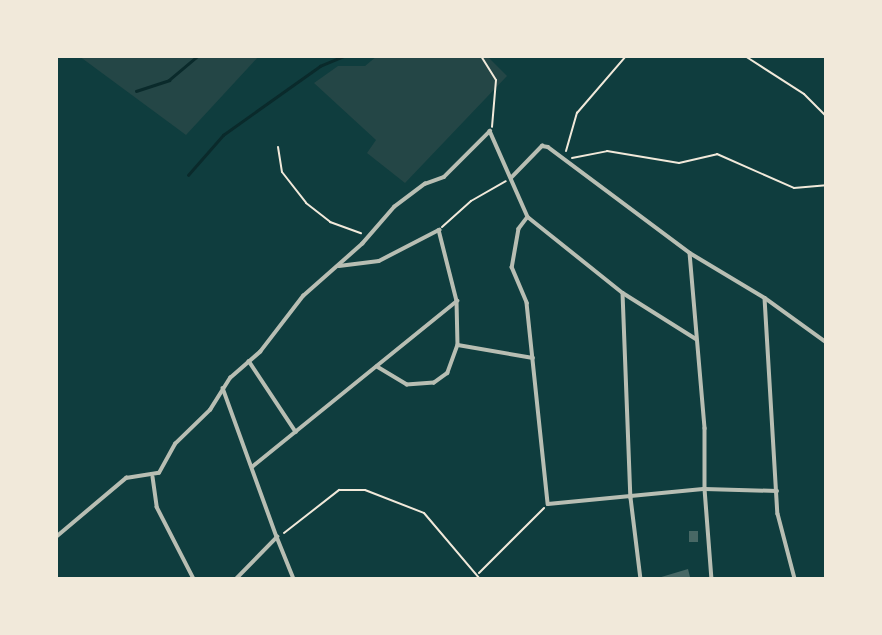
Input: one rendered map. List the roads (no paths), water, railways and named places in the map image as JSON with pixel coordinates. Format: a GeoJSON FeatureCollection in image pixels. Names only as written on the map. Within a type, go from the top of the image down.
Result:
{"type":"FeatureCollection","features":[{"type":"Feature","properties":{"kind":"street"},"geometry":{"type":"LineString","coordinates":[[194,579],[157,508],[153,477],[223,388],[303,296],[369,236],[394,207],[425,184],[444,177],[490,131],[528,217],[623,293],[696,339]]}},
{"type":"Feature","properties":{"kind":"street"},"geometry":{"type":"LineString","coordinates":[[511,178],[541,146],[690,253],[765,298],[826,342]]}},
{"type":"Feature","properties":{"kind":"street"},"geometry":{"type":"LineString","coordinates":[[528,217],[519,229],[512,267],[527,303],[548,504],[705,489],[777,491]]}},
{"type":"Feature","properties":{"kind":"street"},"geometry":{"type":"LineString","coordinates":[[339,265],[379,261],[439,230],[457,301],[458,345],[448,373],[434,383],[407,385],[377,367]]}},
{"type":"Feature","properties":{"kind":"street"},"geometry":{"type":"LineString","coordinates":[[690,253],[705,428],[705,489],[712,579]]}},
{"type":"Feature","properties":{"kind":"street"},"geometry":{"type":"LineString","coordinates":[[623,293],[631,498],[641,579]]}},
{"type":"Feature","properties":{"kind":"street"},"geometry":{"type":"LineString","coordinates":[[765,298],[778,514],[794,579]]}},
{"type":"Feature","properties":{"kind":"street"},"geometry":{"type":"LineString","coordinates":[[252,467],[457,301]]}},
{"type":"Feature","properties":{"kind":"street"},"geometry":{"type":"LineString","coordinates":[[458,345],[533,358]]}},
{"type":"Feature","properties":{"kind":"street"},"geometry":{"type":"LineString","coordinates":[[249,361],[296,432]]}},
{"type":"Feature","properties":{"kind":"street"},"geometry":{"type":"LineString","coordinates":[[223,388],[294,579]]}},
{"type":"Feature","properties":{"kind":"street"},"geometry":{"type":"LineString","coordinates":[[56,537],[126,478],[153,477]]}},
{"type":"Feature","properties":{"kind":"street"},"geometry":{"type":"LineString","coordinates":[[236,579],[277,537]]}},
{"type":"Feature","properties":{"kind":"waterway"},"geometry":{"type":"LineString","coordinates":[[136,91],[169,80],[198,56]]}},
{"type":"Feature","properties":{"kind":"waterway"},"geometry":{"type":"LineString","coordinates":[[188,175],[223,135],[320,66],[343,56]]}}]}
